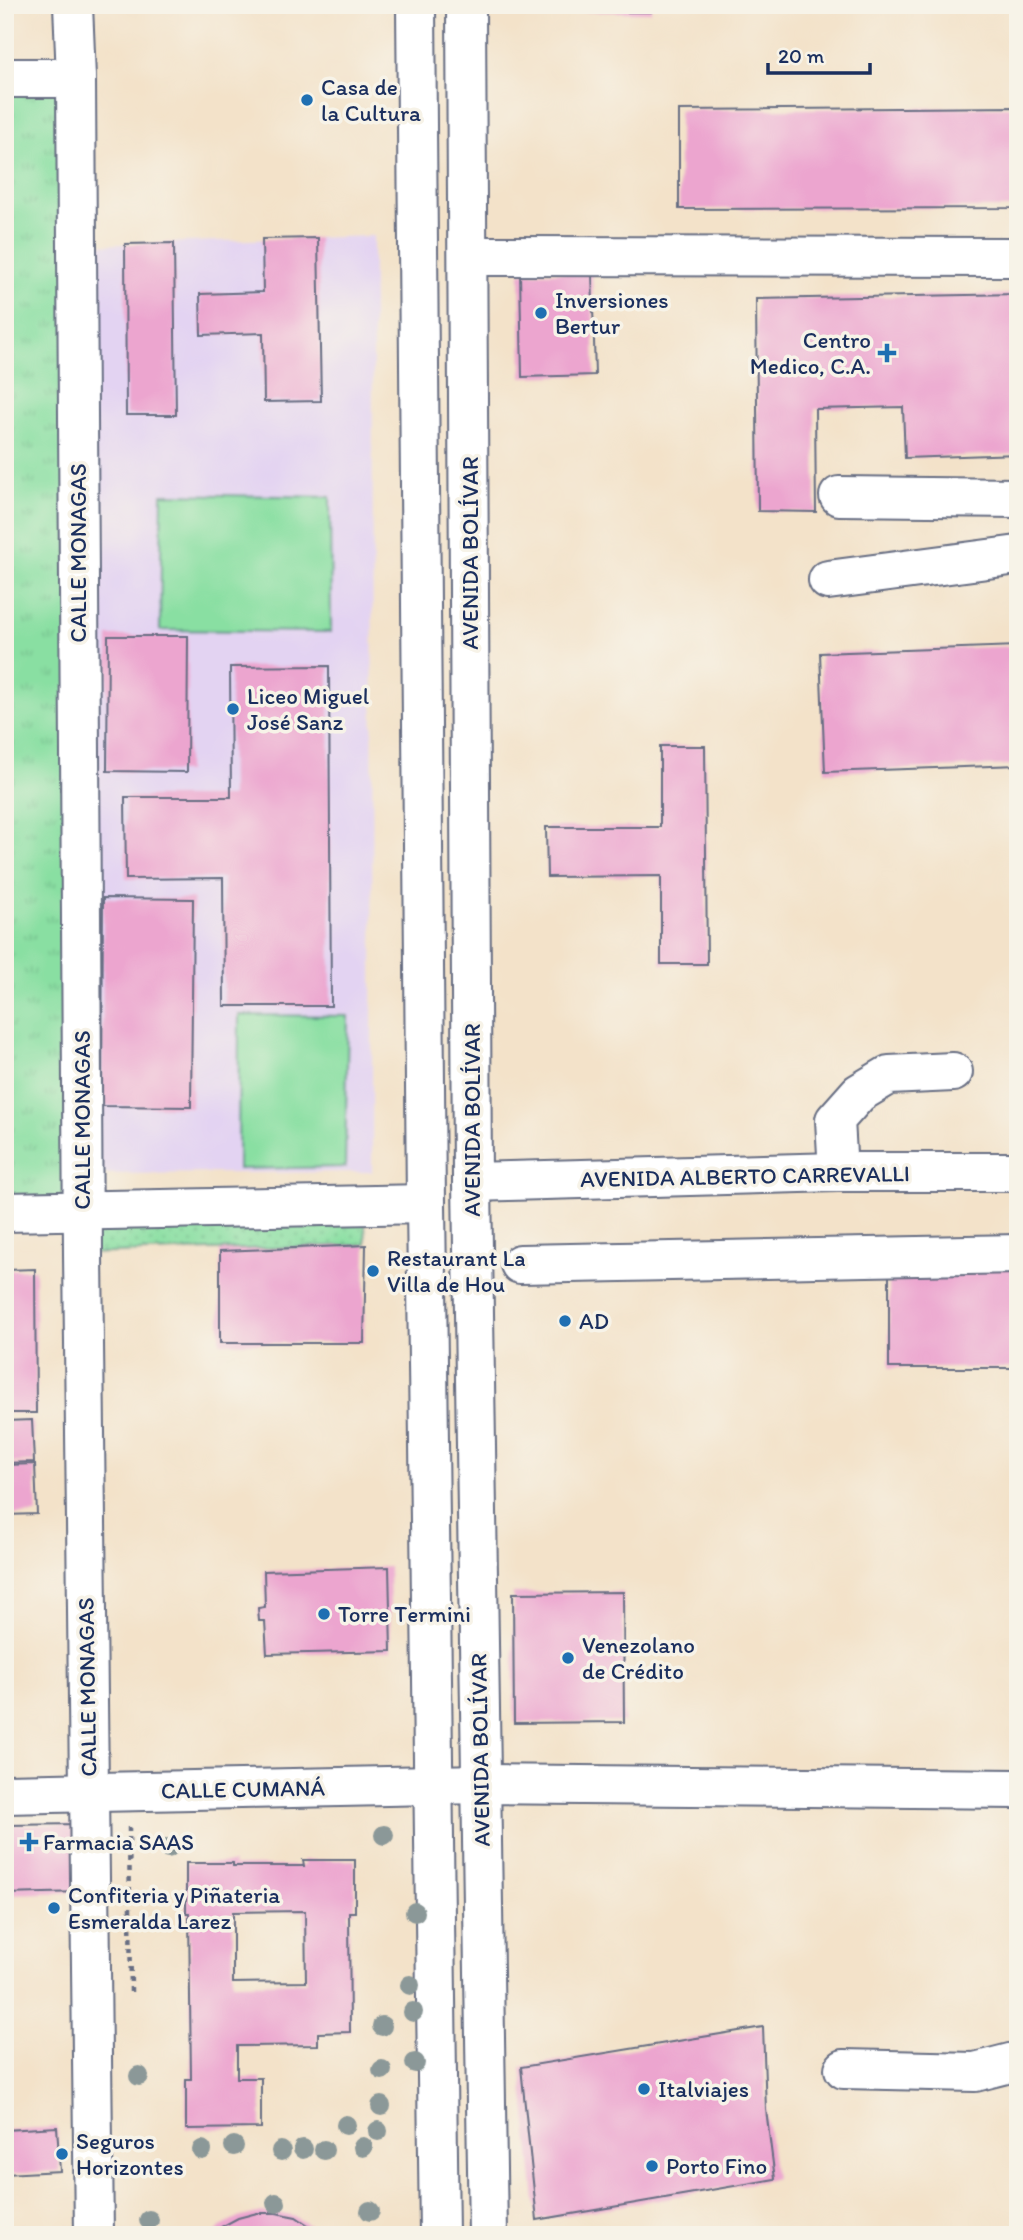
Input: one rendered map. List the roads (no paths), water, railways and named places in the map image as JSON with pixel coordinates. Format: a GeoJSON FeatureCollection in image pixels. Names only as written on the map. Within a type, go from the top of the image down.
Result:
{"type":"FeatureCollection","features":[{"type":"Feature","properties":{"kind":"street","name":"CALLE MONAGAS"},"geometry":{"type":"LineString","coordinates":[[73,5],[76,78],[82,1212],[94,2235]]}},
{"type":"Feature","properties":{"kind":"street","name":"AVENIDA BOLÍVAR"},"geometry":{"type":"LineString","coordinates":[[416,5],[426,1205],[439,2235]]}},
{"type":"Feature","properties":{"kind":"street","name":"AVENIDA BOLÍVAR"},"geometry":{"type":"LineString","coordinates":[[467,5],[472,1182],[488,2235]]}},
{"type":"Feature","properties":{"kind":"street"},"geometry":{"type":"LineString","coordinates":[[5,78],[76,78]]}},
{"type":"Feature","properties":{"kind":"street"},"geometry":{"type":"LineString","coordinates":[[469,256],[1018,257]]}},
{"type":"Feature","properties":{"kind":"street"},"geometry":{"type":"LineString","coordinates":[[839,496],[1018,498]]}},
{"type":"Feature","properties":{"kind":"street"},"geometry":{"type":"LineString","coordinates":[[828,580],[1018,555]]}},
{"type":"Feature","properties":{"kind":"street"},"geometry":{"type":"LineString","coordinates":[[838,1172],[835,1120],[859,1093],[889,1075],[953,1072]]}},
{"type":"Feature","properties":{"kind":"street","name":"AVENIDA ALBERTO CARREVALLI"},"geometry":{"type":"LineString","coordinates":[[472,1182],[838,1172],[1018,1172]]}},
{"type":"Feature","properties":{"kind":"street"},"geometry":{"type":"LineString","coordinates":[[5,1212],[426,1205]]}},
{"type":"Feature","properties":{"kind":"street"},"geometry":{"type":"LineString","coordinates":[[520,1264],[1018,1254]]}},
{"type":"Feature","properties":{"kind":"street","name":"CALLE CUMANÁ"},"geometry":{"type":"LineString","coordinates":[[5,1794],[481,1784],[1018,1790]]}},
{"type":"Feature","properties":{"kind":"street"},"geometry":{"type":"LineString","coordinates":[[844,2069],[975,2072],[1018,2061]]}},
{"type":"Feature","properties":{"kind":"place","name":"Casa de la Cultura"},"geometry":{"type":"Point","coordinates":[307,100]}},
{"type":"Feature","properties":{"kind":"place","name":"Inversiones Bertur"},"geometry":{"type":"Point","coordinates":[541,313]}},
{"type":"Feature","properties":{"kind":"place","name":"Centro Medico, C.A."},"geometry":{"type":"Point","coordinates":[887,353]}},
{"type":"Feature","properties":{"kind":"place","name":"Liceo Miguel José Sanz"},"geometry":{"type":"Point","coordinates":[233,709]}},
{"type":"Feature","properties":{"kind":"place","name":"Restaurant La Villa de Hou"},"geometry":{"type":"Point","coordinates":[373,1271]}},
{"type":"Feature","properties":{"kind":"place","name":"AD"},"geometry":{"type":"Point","coordinates":[565,1321]}},
{"type":"Feature","properties":{"kind":"place","name":"Torre Termini"},"geometry":{"type":"Point","coordinates":[324,1614]}},
{"type":"Feature","properties":{"kind":"place","name":"Venezolano de Crédito"},"geometry":{"type":"Point","coordinates":[568,1658]}},
{"type":"Feature","properties":{"kind":"place","name":"Farmacia SAAS"},"geometry":{"type":"Point","coordinates":[29,1842]}},
{"type":"Feature","properties":{"kind":"place","name":"Confiteria y Piñateria Esmeralda Larez"},"geometry":{"type":"Point","coordinates":[54,1908]}},
{"type":"Feature","properties":{"kind":"place","name":"Italviajes"},"geometry":{"type":"Point","coordinates":[644,2089]}},
{"type":"Feature","properties":{"kind":"place","name":"Seguros Horizontes"},"geometry":{"type":"Point","coordinates":[62,2154]}},
{"type":"Feature","properties":{"kind":"place","name":"Porto Fino"},"geometry":{"type":"Point","coordinates":[652,2166]}}]}
